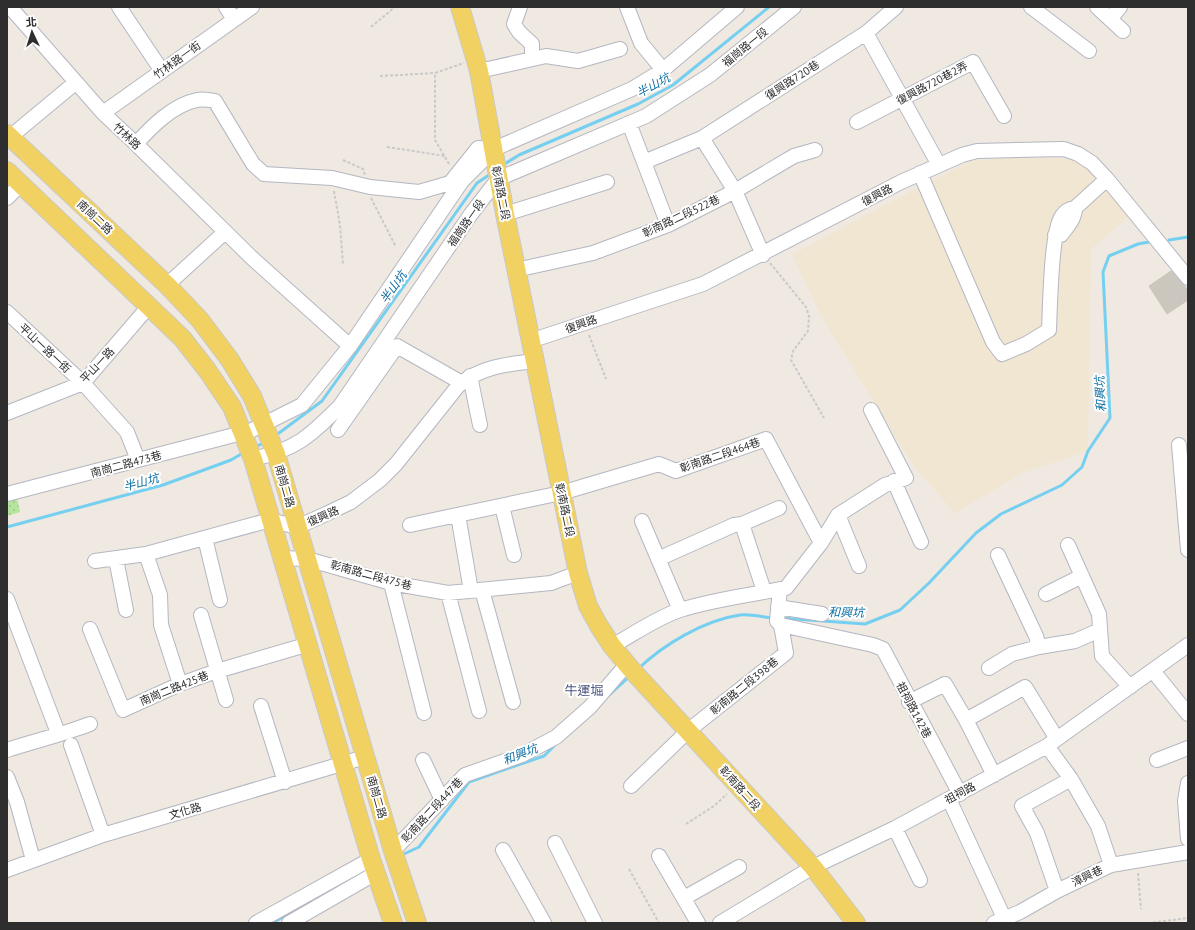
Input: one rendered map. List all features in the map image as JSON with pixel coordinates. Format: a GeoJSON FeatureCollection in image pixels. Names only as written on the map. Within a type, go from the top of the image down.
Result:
{"type":"FeatureCollection","features":[{"type":"Feature","properties":{"kind":"main road","name":"彰南路二段"},"geometry":{"type":"LineString","coordinates":[[460,7],[478,65],[530,341],[578,573],[588,606],[612,646],[813,867],[856,923]]}},
{"type":"Feature","properties":{"kind":"main road","name":"南崗二路"},"geometry":{"type":"LineString","coordinates":[[8,136],[167,285],[200,320],[230,360],[252,396],[276,454],[393,851],[417,923]]}},
{"type":"Feature","properties":{"kind":"main road","name":"南崗二路"},"geometry":{"type":"LineString","coordinates":[[7,171],[150,305],[182,338],[207,370],[232,407],[253,459],[374,866],[394,923]]}},
{"type":"Feature","properties":{"kind":"street","name":"竹林路"},"geometry":{"type":"LineString","coordinates":[[10,7],[75,83],[103,113],[252,258],[350,346]]}},
{"type":"Feature","properties":{"kind":"street"},"geometry":{"type":"LineString","coordinates":[[119,7],[162,71]]}},
{"type":"Feature","properties":{"kind":"street","name":"竹林路一街"},"geometry":{"type":"LineString","coordinates":[[103,113],[162,71],[230,13],[252,7]]}},
{"type":"Feature","properties":{"kind":"street"},"geometry":{"type":"LineString","coordinates":[[520,7],[514,24],[519,32],[532,44],[532,59]]}},
{"type":"Feature","properties":{"kind":"street"},"geometry":{"type":"LineString","coordinates":[[627,7],[641,43],[663,70]]}},
{"type":"Feature","properties":{"kind":"street","name":"福崗路一段"},"geometry":{"type":"LineString","coordinates":[[244,434],[265,425],[302,405],[350,346],[462,181],[496,165],[663,70],[737,7]]}},
{"type":"Feature","properties":{"kind":"street","name":"福崗路一段"},"geometry":{"type":"LineString","coordinates":[[253,459],[276,454],[292,448],[314,433],[340,406],[471,214],[496,165],[629,123],[646,116],[710,76],[794,7]]}},
{"type":"Feature","properties":{"kind":"street","name":"復興路720巷"},"geometry":{"type":"LineString","coordinates":[[644,162],[702,138],[866,33],[896,7]]}},
{"type":"Feature","properties":{"kind":"street"},"geometry":{"type":"LineString","coordinates":[[1031,7],[1089,51]]}},
{"type":"Feature","properties":{"kind":"street"},"geometry":{"type":"LineString","coordinates":[[1097,7],[1111,18],[1123,31]]}},
{"type":"Feature","properties":{"kind":"street"},"geometry":{"type":"LineString","coordinates":[[1111,18],[1120,7]]}},
{"type":"Feature","properties":{"kind":"street"},"geometry":{"type":"LineString","coordinates":[[866,33],[939,165]]}},
{"type":"Feature","properties":{"kind":"street"},"geometry":{"type":"LineString","coordinates":[[478,65],[546,56],[578,61],[620,49]]}},
{"type":"Feature","properties":{"kind":"street","name":"復興路720巷2弄"},"geometry":{"type":"LineString","coordinates":[[857,122],[973,62],[1004,116]]}},
{"type":"Feature","properties":{"kind":"street"},"geometry":{"type":"LineString","coordinates":[[8,136],[75,83]]}},
{"type":"Feature","properties":{"kind":"street"},"geometry":{"type":"LineString","coordinates":[[136,144],[152,126],[182,105],[198,100],[216,101],[253,164],[264,174],[332,178],[370,187],[419,192],[450,183],[478,148],[496,165]]}},
{"type":"Feature","properties":{"kind":"street"},"geometry":{"type":"LineString","coordinates":[[629,123],[668,225]]}},
{"type":"Feature","properties":{"kind":"street"},"geometry":{"type":"LineString","coordinates":[[702,138],[735,191],[763,255]]}},
{"type":"Feature","properties":{"kind":"street","name":"復興路"},"geometry":{"type":"LineString","coordinates":[[530,341],[703,284],[763,255],[920,173],[962,155],[977,151],[1064,149],[1092,163],[1107,179],[1188,278]]}},
{"type":"Feature","properties":{"kind":"street","name":"彰南路二段522巷"},"geometry":{"type":"LineString","coordinates":[[516,270],[593,253],[668,225],[735,191],[794,156],[815,150]]}},
{"type":"Feature","properties":{"kind":"street"},"geometry":{"type":"LineString","coordinates":[[920,173],[992,342],[1002,354],[1026,344],[1049,330],[1055,235],[1061,235],[1074,215],[1075,208],[1107,179]]}},
{"type":"Feature","properties":{"kind":"street"},"geometry":{"type":"LineString","coordinates":[[505,214],[607,182]]}},
{"type":"Feature","properties":{"kind":"street"},"geometry":{"type":"LineString","coordinates":[[7,198],[21,184]]}},
{"type":"Feature","properties":{"kind":"street"},"geometry":{"type":"LineString","coordinates":[[167,285],[225,232]]}},
{"type":"Feature","properties":{"kind":"street","name":"平山一路"},"geometry":{"type":"LineString","coordinates":[[7,413],[83,383],[150,305]]}},
{"type":"Feature","properties":{"kind":"street","name":"平山一路一街"},"geometry":{"type":"LineString","coordinates":[[7,312],[83,383],[127,432],[138,460]]}},
{"type":"Feature","properties":{"kind":"street"},"geometry":{"type":"LineString","coordinates":[[338,430],[397,346],[466,379],[480,425]]}},
{"type":"Feature","properties":{"kind":"street","name":"復興路"},"geometry":{"type":"LineString","coordinates":[[270,520],[297,527],[351,502],[380,480],[396,464],[466,379],[486,369],[535,361]]}},
{"type":"Feature","properties":{"kind":"street"},"geometry":{"type":"LineString","coordinates":[[612,646],[664,617],[680,610],[726,598],[786,588],[821,543],[838,515],[884,485],[906,478],[871,410]]}},
{"type":"Feature","properties":{"kind":"street","name":"南崗二路473巷"},"geometry":{"type":"LineString","coordinates":[[7,494],[238,434],[244,434]]}},
{"type":"Feature","properties":{"kind":"street","name":"彰南路二段464巷"},"geometry":{"type":"LineString","coordinates":[[562,493],[659,464],[676,471],[766,439],[821,543]]}},
{"type":"Feature","properties":{"kind":"street"},"geometry":{"type":"LineString","coordinates":[[1179,445],[1188,550]]}},
{"type":"Feature","properties":{"kind":"street"},"geometry":{"type":"LineString","coordinates":[[894,481],[921,542]]}},
{"type":"Feature","properties":{"kind":"street"},"geometry":{"type":"LineString","coordinates":[[410,525],[562,493]]}},
{"type":"Feature","properties":{"kind":"street"},"geometry":{"type":"LineString","coordinates":[[502,506],[514,555]]}},
{"type":"Feature","properties":{"kind":"street"},"geometry":{"type":"LineString","coordinates":[[658,559],[734,525],[742,524],[779,508]]}},
{"type":"Feature","properties":{"kind":"street"},"geometry":{"type":"LineString","coordinates":[[458,515],[477,590],[512,702]]}},
{"type":"Feature","properties":{"kind":"street"},"geometry":{"type":"LineString","coordinates":[[838,515],[859,566]]}},
{"type":"Feature","properties":{"kind":"street"},"geometry":{"type":"LineString","coordinates":[[95,561],[146,554],[270,520]]}},
{"type":"Feature","properties":{"kind":"street"},"geometry":{"type":"LineString","coordinates":[[642,521],[680,610]]}},
{"type":"Feature","properties":{"kind":"street"},"geometry":{"type":"LineString","coordinates":[[742,524],[764,591]]}},
{"type":"Feature","properties":{"kind":"street"},"geometry":{"type":"LineString","coordinates":[[205,538],[220,600]]}},
{"type":"Feature","properties":{"kind":"street"},"geometry":{"type":"LineString","coordinates":[[1068,545],[1099,614],[1102,656],[1130,687]]}},
{"type":"Feature","properties":{"kind":"street"},"geometry":{"type":"LineString","coordinates":[[146,554],[160,595],[161,625],[180,684]]}},
{"type":"Feature","properties":{"kind":"street"},"geometry":{"type":"LineString","coordinates":[[998,555],[1036,636],[1039,647]]}},
{"type":"Feature","properties":{"kind":"street"},"geometry":{"type":"LineString","coordinates":[[116,558],[126,610]]}},
{"type":"Feature","properties":{"kind":"street","name":"彰南路二段475巷"},"geometry":{"type":"LineString","coordinates":[[283,558],[307,559],[391,583],[448,593],[551,583],[578,573]]}},
{"type":"Feature","properties":{"kind":"street"},"geometry":{"type":"LineString","coordinates":[[1046,594],[1082,576]]}},
{"type":"Feature","properties":{"kind":"street"},"geometry":{"type":"LineString","coordinates":[[391,583],[424,713]]}},
{"type":"Feature","properties":{"kind":"street","name":"彰南路二段398巷"},"geometry":{"type":"LineString","coordinates":[[689,730],[786,653],[779,618],[780,590]]}},
{"type":"Feature","properties":{"kind":"street"},"geometry":{"type":"LineString","coordinates":[[448,593],[479,711]]}},
{"type":"Feature","properties":{"kind":"street"},"geometry":{"type":"LineString","coordinates":[[7,599],[58,733]]}},
{"type":"Feature","properties":{"kind":"street"},"geometry":{"type":"LineString","coordinates":[[779,618],[822,614]]}},
{"type":"Feature","properties":{"kind":"street"},"geometry":{"type":"LineString","coordinates":[[201,615],[226,700]]}},
{"type":"Feature","properties":{"kind":"street","name":"祖祠路142巷"},"geometry":{"type":"LineString","coordinates":[[779,618],[883,649],[910,702],[954,796],[999,921]]}},
{"type":"Feature","properties":{"kind":"street","name":"南崗二路425巷"},"geometry":{"type":"LineString","coordinates":[[90,629],[123,710],[180,684],[217,671],[308,644]]}},
{"type":"Feature","properties":{"kind":"street"},"geometry":{"type":"LineString","coordinates":[[989,668],[1012,654],[1039,647],[1075,641],[1100,630]]}},
{"type":"Feature","properties":{"kind":"street","name":"祖祠路"},"geometry":{"type":"LineString","coordinates":[[720,923],[813,867],[895,828],[1052,743],[1188,646]]}},
{"type":"Feature","properties":{"kind":"street","name":"彰南路二段447巷"},"geometry":{"type":"LineString","coordinates":[[393,851],[465,775],[522,755],[556,737],[632,669]]}},
{"type":"Feature","properties":{"kind":"street"},"geometry":{"type":"LineString","coordinates":[[1153,671],[1188,714]]}},
{"type":"Feature","properties":{"kind":"street"},"geometry":{"type":"LineString","coordinates":[[910,702],[945,684],[966,720],[994,775]]}},
{"type":"Feature","properties":{"kind":"street"},"geometry":{"type":"LineString","coordinates":[[966,720],[1026,687],[1052,743],[1098,826],[1111,865]]}},
{"type":"Feature","properties":{"kind":"street"},"geometry":{"type":"LineString","coordinates":[[260,706],[285,782]]}},
{"type":"Feature","properties":{"kind":"street"},"geometry":{"type":"LineString","coordinates":[[7,750],[58,733],[68,733],[90,724]]}},
{"type":"Feature","properties":{"kind":"street"},"geometry":{"type":"LineString","coordinates":[[632,786],[689,730]]}},
{"type":"Feature","properties":{"kind":"street"},"geometry":{"type":"LineString","coordinates":[[71,745],[103,835]]}},
{"type":"Feature","properties":{"kind":"street"},"geometry":{"type":"LineString","coordinates":[[1156,760],[1188,748]]}},
{"type":"Feature","properties":{"kind":"street","name":"文化路"},"geometry":{"type":"LineString","coordinates":[[7,870],[103,835],[365,757]]}},
{"type":"Feature","properties":{"kind":"street"},"geometry":{"type":"LineString","coordinates":[[423,760],[442,800]]}},
{"type":"Feature","properties":{"kind":"street"},"geometry":{"type":"LineString","coordinates":[[7,777],[17,802],[33,860]]}},
{"type":"Feature","properties":{"kind":"street"},"geometry":{"type":"LineString","coordinates":[[1057,891],[1037,833],[1022,806],[1071,779]]}},
{"type":"Feature","properties":{"kind":"street"},"geometry":{"type":"LineString","coordinates":[[1187,831],[1186,802],[1188,783]]}},
{"type":"Feature","properties":{"kind":"street"},"geometry":{"type":"LineString","coordinates":[[895,828],[920,880]]}},
{"type":"Feature","properties":{"kind":"street"},"geometry":{"type":"LineString","coordinates":[[555,843],[595,923]]}},
{"type":"Feature","properties":{"kind":"street"},"geometry":{"type":"LineString","coordinates":[[503,850],[544,923]]}},
{"type":"Feature","properties":{"kind":"street","name":"漳興巷"},"geometry":{"type":"LineString","coordinates":[[999,921],[1022,918],[1057,891],[1111,865],[1188,852]]}},
{"type":"Feature","properties":{"kind":"street"},"geometry":{"type":"LineString","coordinates":[[659,856],[698,923]]}},
{"type":"Feature","properties":{"kind":"street"},"geometry":{"type":"LineString","coordinates":[[256,923],[374,866]]}},
{"type":"Feature","properties":{"kind":"street"},"geometry":{"type":"LineString","coordinates":[[289,923],[374,866]]}},
{"type":"Feature","properties":{"kind":"street"},"geometry":{"type":"LineString","coordinates":[[684,898],[739,867]]}},
{"type":"Feature","properties":{"kind":"path"},"geometry":{"type":"LineString","coordinates":[[372,26],[395,7]]}},
{"type":"Feature","properties":{"kind":"path"},"geometry":{"type":"LineString","coordinates":[[380,76],[435,72],[478,65]]}},
{"type":"Feature","properties":{"kind":"path"},"geometry":{"type":"LineString","coordinates":[[435,72],[435,140],[456,176]]}},
{"type":"Feature","properties":{"kind":"path"},"geometry":{"type":"LineString","coordinates":[[387,147],[445,156]]}},
{"type":"Feature","properties":{"kind":"path"},"geometry":{"type":"LineString","coordinates":[[332,178],[340,225],[343,264]]}},
{"type":"Feature","properties":{"kind":"path"},"geometry":{"type":"LineString","coordinates":[[763,255],[806,307],[809,316],[808,331],[794,351],[791,360],[824,418]]}},
{"type":"Feature","properties":{"kind":"path"},"geometry":{"type":"LineString","coordinates":[[584,322],[606,379]]}},
{"type":"Feature","properties":{"kind":"path"},"geometry":{"type":"LineString","coordinates":[[686,824],[714,806],[737,785]]}},
{"type":"Feature","properties":{"kind":"path"},"geometry":{"type":"LineString","coordinates":[[1137,860],[1142,909]]}},
{"type":"Feature","properties":{"kind":"path"},"geometry":{"type":"LineString","coordinates":[[629,869],[659,923]]}},
{"type":"Feature","properties":{"kind":"path"},"geometry":{"type":"LineString","coordinates":[[1148,923],[1188,918]]}},
{"type":"Feature","properties":{"kind":"shaded area"},"geometry":{"type":"Polygon","coordinates":[[[1014,157],[1079,159],[1103,182],[1130,216],[1091,249],[1088,451],[1022,473],[955,513],[913,465],[821,316],[792,255],[875,210],[971,161],[1014,157]]]}},
{"type":"Feature","properties":{"kind":"green space"},"geometry":{"type":"Polygon","coordinates":[[[17,498],[20,512],[7,516],[7,501],[17,498]]]}},
{"type":"Feature","properties":{"kind":"building"},"geometry":{"type":"Polygon","coordinates":[[[1171,271],[1188,290],[1188,300],[1167,314],[1149,286],[1171,271]]]}},
{"type":"Feature","properties":{"kind":"waterway","name":"半山坑"},"geometry":{"type":"LineString","coordinates":[[503,165],[519,155],[638,104],[673,85],[769,7]]}},
{"type":"Feature","properties":{"kind":"waterway","name":"半山坑"},"geometry":{"type":"LineString","coordinates":[[275,436],[322,401],[477,183],[492,173]]}},
{"type":"Feature","properties":{"kind":"waterway","name":"和興坑"},"geometry":{"type":"LineString","coordinates":[[1169,240],[1188,237]]}},
{"type":"Feature","properties":{"kind":"waterway","name":"和興坑"},"geometry":{"type":"LineString","coordinates":[[781,618],[865,624],[900,610],[929,583],[976,533],[1001,514],[1062,485],[1082,467],[1088,451],[1110,418],[1103,272],[1109,256],[1138,244],[1149,242]]}},
{"type":"Feature","properties":{"kind":"waterway","name":"半山坑"},"geometry":{"type":"LineString","coordinates":[[254,448],[265,442]]}},
{"type":"Feature","properties":{"kind":"waterway","name":"半山坑"},"geometry":{"type":"LineString","coordinates":[[7,527],[163,485],[231,460],[243,453]]}},
{"type":"Feature","properties":{"kind":"waterway","name":"和興坑"},"geometry":{"type":"LineString","coordinates":[[638,669],[659,651],[685,635],[712,622],[740,615],[773,618]]}},
{"type":"Feature","properties":{"kind":"waterway","name":"和興坑"},"geometry":{"type":"LineString","coordinates":[[608,696],[629,677]]}},
{"type":"Feature","properties":{"kind":"waterway","name":"和興坑"},"geometry":{"type":"LineString","coordinates":[[404,854],[419,847],[469,782],[544,756],[557,743]]}},
{"type":"Feature","properties":{"kind":"waterway","name":"和興坑"},"geometry":{"type":"LineString","coordinates":[[272,923],[320,897]]}},
{"type":"Feature","properties":{"kind":"district","name":"牛運堀"},"geometry":{"type":"Point","coordinates":[584,690]}}]}
